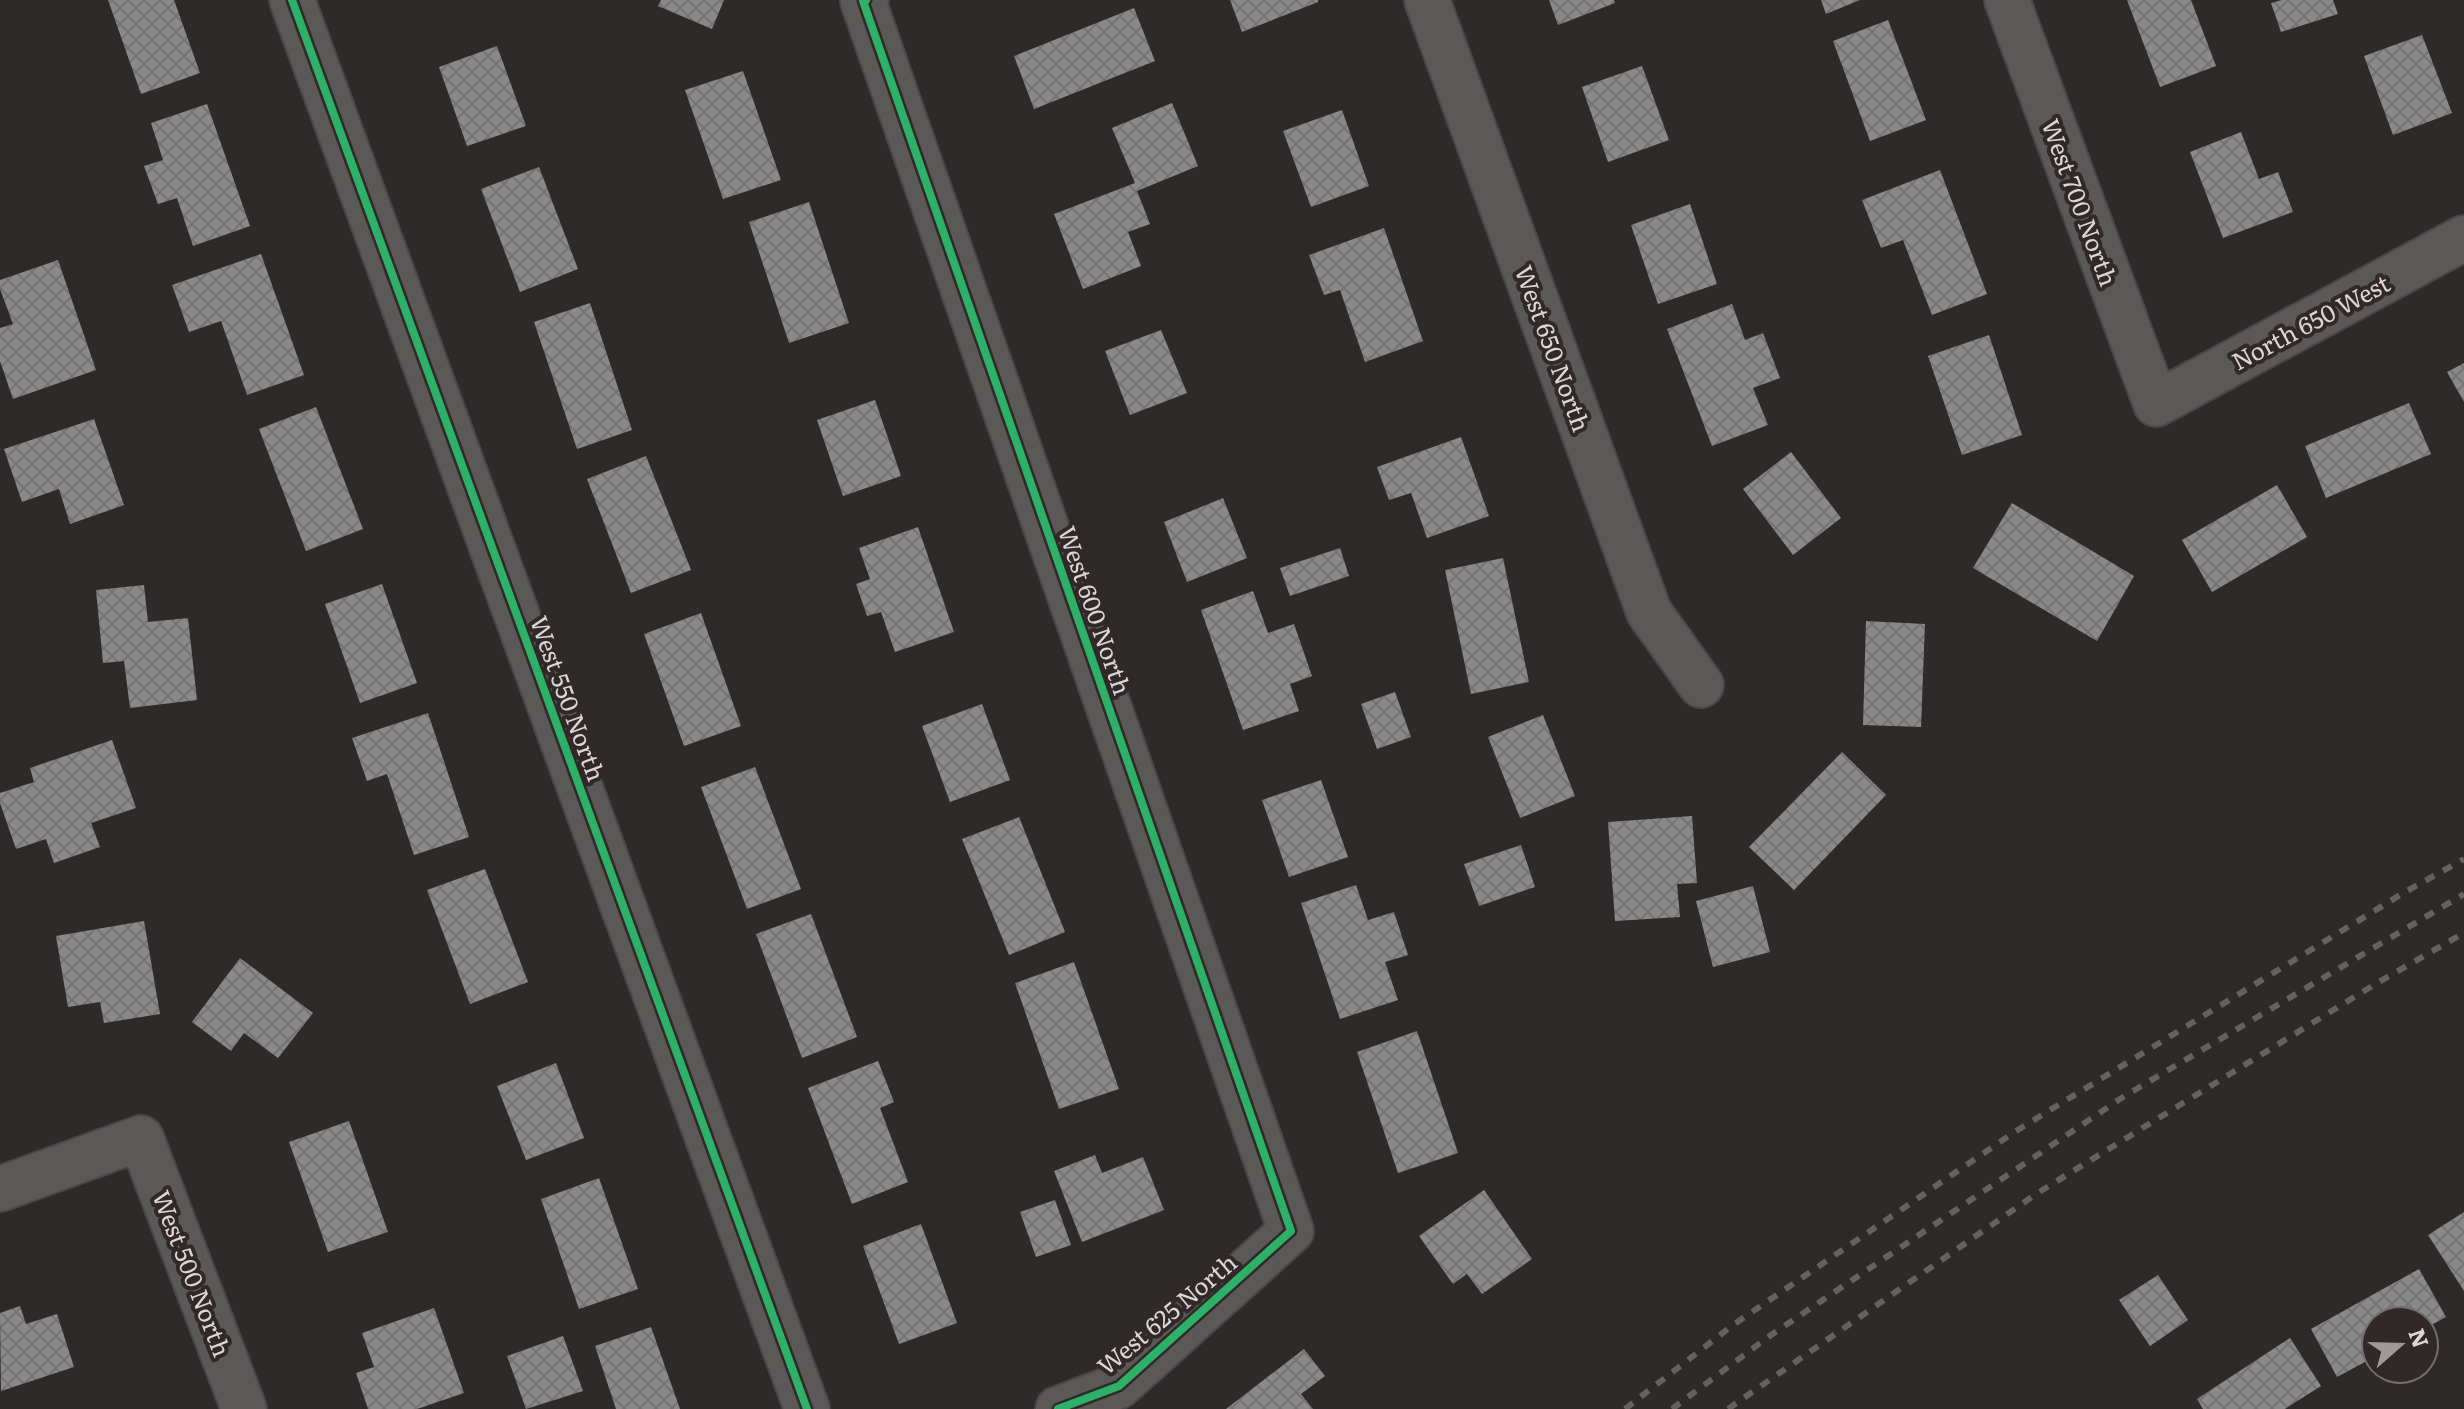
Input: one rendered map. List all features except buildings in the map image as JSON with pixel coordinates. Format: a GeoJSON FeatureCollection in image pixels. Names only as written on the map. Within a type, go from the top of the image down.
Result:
{"type":"FeatureCollection","features":[{"type":"Feature","properties":{"kind":"street","name":"West 550 North"},"geometry":{"type":"LineString","coordinates":[[292,0],[807,1409]]}},
{"type":"Feature","properties":{"kind":"street","name":"West 600 North"},"geometry":{"type":"LineString","coordinates":[[865,0],[1291,1231]]}},
{"type":"Feature","properties":{"kind":"street","name":"West 650 North"},"geometry":{"type":"LineString","coordinates":[[1427,0],[1649,612],[1701,685]]}},
{"type":"Feature","properties":{"kind":"street","name":"West 700 North"},"geometry":{"type":"LineString","coordinates":[[2007,0],[2156,404]]}},
{"type":"Feature","properties":{"kind":"street","name":"North 650 West"},"geometry":{"type":"LineString","coordinates":[[2156,404],[2464,238]]}},
{"type":"Feature","properties":{"kind":"street","name":"West 500 North"},"geometry":{"type":"LineString","coordinates":[[0,1189],[141,1138],[244,1409]]}},
{"type":"Feature","properties":{"kind":"street","name":"West 625 North"},"geometry":{"type":"LineString","coordinates":[[1058,1409],[1119,1386],[1291,1231]]}},
{"type":"Feature","properties":{"kind":"railway"},"geometry":{"type":"LineString","coordinates":[[1625,1409],[1733,1325],[2016,1131],[2405,892],[2464,859]]}},
{"type":"Feature","properties":{"kind":"railway"},"geometry":{"type":"LineString","coordinates":[[1672,1409],[1771,1335],[2123,1097],[2464,894]]}},
{"type":"Feature","properties":{"kind":"railway"},"geometry":{"type":"LineString","coordinates":[[1728,1409],[2036,1194],[2377,983],[2464,933]]}},
{"type":"Feature","properties":{"kind":"cycle path"},"geometry":{"type":"LineString","coordinates":[[292,0],[807,1409]]}},
{"type":"Feature","properties":{"kind":"cycle path"},"geometry":{"type":"LineString","coordinates":[[866,0],[863,1],[1291,1231],[1119,1386],[1058,1409]]}}]}
